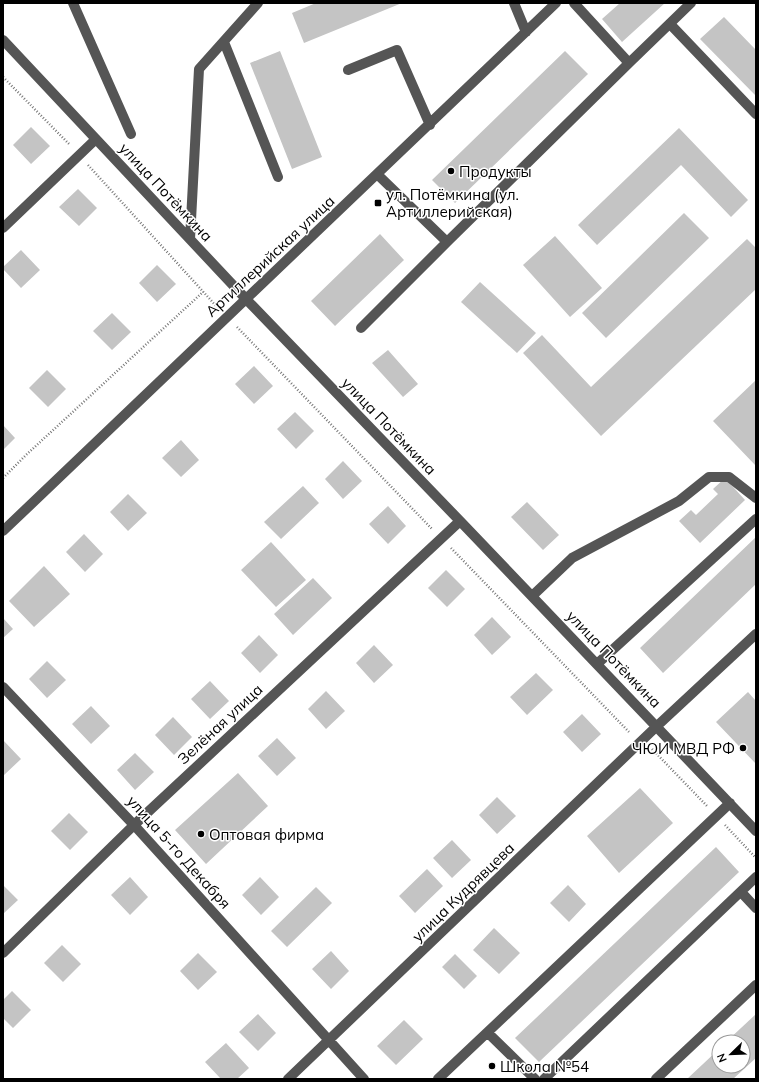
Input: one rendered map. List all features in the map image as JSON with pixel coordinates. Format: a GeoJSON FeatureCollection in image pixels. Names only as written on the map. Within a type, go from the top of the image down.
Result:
{"type":"FeatureCollection","features":[{"type":"Feature","properties":{"kind":"street"},"geometry":{"type":"LineString","coordinates":[[73,3],[131,134]]}},
{"type":"Feature","properties":{"kind":"street"},"geometry":{"type":"LineString","coordinates":[[190,239],[199,69],[258,3]]}},
{"type":"Feature","properties":{"kind":"street"},"geometry":{"type":"LineString","coordinates":[[514,3],[526,32]]}},
{"type":"Feature","properties":{"kind":"street","name":"Артиллерийская улица"},"geometry":{"type":"LineString","coordinates":[[3,530],[378,175],[556,3]]}},
{"type":"Feature","properties":{"kind":"street"},"geometry":{"type":"LineString","coordinates":[[574,3],[629,63]]}},
{"type":"Feature","properties":{"kind":"street"},"geometry":{"type":"LineString","coordinates":[[361,328],[691,3]]}},
{"type":"Feature","properties":{"kind":"street"},"geometry":{"type":"LineString","coordinates":[[670,24],[756,114]]}},
{"type":"Feature","properties":{"kind":"street","name":"улица Потёмкина"},"geometry":{"type":"LineString","coordinates":[[3,40],[246,299],[756,831]]}},
{"type":"Feature","properties":{"kind":"street"},"geometry":{"type":"LineString","coordinates":[[224,42],[278,177]]}},
{"type":"Feature","properties":{"kind":"street"},"geometry":{"type":"LineString","coordinates":[[348,70],[397,50],[430,125]]}},
{"type":"Feature","properties":{"kind":"street"},"geometry":{"type":"LineString","coordinates":[[3,228],[96,139]]}},
{"type":"Feature","properties":{"kind":"street"},"geometry":{"type":"LineString","coordinates":[[378,175],[447,242]]}},
{"type":"Feature","properties":{"kind":"street"},"geometry":{"type":"LineString","coordinates":[[532,596],[572,558],[679,501],[709,477],[729,477],[756,498]]}},
{"type":"Feature","properties":{"kind":"street"},"geometry":{"type":"LineString","coordinates":[[597,664],[756,519]]}},
{"type":"Feature","properties":{"kind":"street","name":"Зелёная улица"},"geometry":{"type":"LineString","coordinates":[[3,953],[134,825],[460,521]]}},
{"type":"Feature","properties":{"kind":"street","name":"улица Кудрявцева"},"geometry":{"type":"LineString","coordinates":[[288,1079],[641,741],[754,641]]}},
{"type":"Feature","properties":{"kind":"street","name":"улица 5-го Декабря"},"geometry":{"type":"LineString","coordinates":[[3,687],[134,825],[364,1079]]}},
{"type":"Feature","properties":{"kind":"street"},"geometry":{"type":"LineString","coordinates":[[438,1079],[730,803]]}},
{"type":"Feature","properties":{"kind":"street"},"geometry":{"type":"LineString","coordinates":[[544,1079],[756,877]]}},
{"type":"Feature","properties":{"kind":"street"},"geometry":{"type":"LineString","coordinates":[[741,892],[756,908]]}},
{"type":"Feature","properties":{"kind":"street"},"geometry":{"type":"LineString","coordinates":[[656,1079],[756,985]]}},
{"type":"Feature","properties":{"kind":"street"},"geometry":{"type":"LineString","coordinates":[[488,1033],[535,1079]]}},
{"type":"Feature","properties":{"kind":"path"},"geometry":{"type":"LineString","coordinates":[[3,77],[80,155],[227,317],[628,731],[656,752],[756,858]]}},
{"type":"Feature","properties":{"kind":"path"},"geometry":{"type":"LineString","coordinates":[[3,478],[26,454],[203,292]]}},
{"type":"Feature","properties":{"kind":"building"},"geometry":{"type":"Polygon","coordinates":[[[316,3],[402,3],[304,43],[292,13],[316,3]]]}},
{"type":"Feature","properties":{"kind":"building"},"geometry":{"type":"Polygon","coordinates":[[[620,3],[665,3],[622,42],[602,19],[620,3]]]}},
{"type":"Feature","properties":{"kind":"building"},"geometry":{"type":"Polygon","coordinates":[[[724,17],[756,50],[756,96],[700,39],[724,17]]]}},
{"type":"Feature","properties":{"kind":"building"},"geometry":{"type":"Polygon","coordinates":[[[280,51],[322,157],[292,169],[250,63],[280,51]]]}},
{"type":"Feature","properties":{"kind":"building"},"geometry":{"type":"Polygon","coordinates":[[[565,51],[588,74],[455,203],[432,180],[565,51]]]}},
{"type":"Feature","properties":{"kind":"building"},"geometry":{"type":"Polygon","coordinates":[[[31,127],[50,146],[31,164],[13,145],[31,127]]]}},
{"type":"Feature","properties":{"kind":"building"},"geometry":{"type":"Polygon","coordinates":[[[679,128],[748,200],[731,217],[681,165],[597,245],[578,225],[679,128]]]}},
{"type":"Feature","properties":{"kind":"building"},"geometry":{"type":"Polygon","coordinates":[[[78,189],[97,208],[79,226],[59,207],[78,189]]]}},
{"type":"Feature","properties":{"kind":"building"},"geometry":{"type":"Polygon","coordinates":[[[684,213],[709,238],[606,338],[582,313],[684,213]]]}},
{"type":"Feature","properties":{"kind":"building"},"geometry":{"type":"Polygon","coordinates":[[[380,234],[404,260],[335,326],[311,301],[380,234]]]}},
{"type":"Feature","properties":{"kind":"building"},"geometry":{"type":"Polygon","coordinates":[[[555,236],[602,288],[570,317],[523,265],[555,236]]]}},
{"type":"Feature","properties":{"kind":"building"},"geometry":{"type":"Polygon","coordinates":[[[747,239],[756,248],[756,289],[601,436],[523,353],[542,335],[591,387],[747,239]]]}},
{"type":"Feature","properties":{"kind":"building"},"geometry":{"type":"Polygon","coordinates":[[[21,250],[40,270],[21,288],[3,269],[3,267],[21,250]]]}},
{"type":"Feature","properties":{"kind":"building"},"geometry":{"type":"Polygon","coordinates":[[[157,265],[176,284],[157,302],[139,283],[157,265]]]}},
{"type":"Feature","properties":{"kind":"building"},"geometry":{"type":"Polygon","coordinates":[[[480,282],[536,333],[517,353],[461,302],[480,282]]]}},
{"type":"Feature","properties":{"kind":"building"},"geometry":{"type":"Polygon","coordinates":[[[112,313],[131,332],[112,350],[93,331],[112,313]]]}},
{"type":"Feature","properties":{"kind":"building"},"geometry":{"type":"Polygon","coordinates":[[[388,350],[418,384],[403,397],[372,363],[388,350]]]}},
{"type":"Feature","properties":{"kind":"building"},"geometry":{"type":"Polygon","coordinates":[[[254,366],[273,386],[254,404],[235,384],[254,366]]]}},
{"type":"Feature","properties":{"kind":"building"},"geometry":{"type":"Polygon","coordinates":[[[47,370],[66,389],[48,407],[29,388],[47,370]]]}},
{"type":"Feature","properties":{"kind":"building"},"geometry":{"type":"Polygon","coordinates":[[[756,380],[756,466],[713,421],[756,380]]]}},
{"type":"Feature","properties":{"kind":"building"},"geometry":{"type":"Polygon","coordinates":[[[295,412],[314,431],[296,449],[277,429],[295,412]]]}},
{"type":"Feature","properties":{"kind":"building"},"geometry":{"type":"Polygon","coordinates":[[[3,425],[15,438],[3,450],[3,425]]]}},
{"type":"Feature","properties":{"kind":"building"},"geometry":{"type":"Polygon","coordinates":[[[181,440],[199,460],[181,477],[162,458],[181,440]]]}},
{"type":"Feature","properties":{"kind":"building"},"geometry":{"type":"Polygon","coordinates":[[[343,461],[362,481],[343,499],[325,479],[343,461]]]}},
{"type":"Feature","properties":{"kind":"building"},"geometry":{"type":"Polygon","coordinates":[[[725,478],[745,500],[700,543],[679,521],[691,510],[696,515],[718,494],[713,489],[725,478]]]}},
{"type":"Feature","properties":{"kind":"building"},"geometry":{"type":"Polygon","coordinates":[[[303,486],[319,503],[281,539],[264,522],[303,486]]]}},
{"type":"Feature","properties":{"kind":"building"},"geometry":{"type":"Polygon","coordinates":[[[128,494],[147,513],[128,531],[110,512],[128,494]]]}},
{"type":"Feature","properties":{"kind":"building"},"geometry":{"type":"Polygon","coordinates":[[[527,502],[559,535],[543,550],[511,517],[527,502]]]}},
{"type":"Feature","properties":{"kind":"building"},"geometry":{"type":"Polygon","coordinates":[[[388,506],[406,526],[388,544],[369,524],[388,506]]]}},
{"type":"Feature","properties":{"kind":"building"},"geometry":{"type":"Polygon","coordinates":[[[84,534],[103,554],[85,572],[66,552],[84,534]]]}},
{"type":"Feature","properties":{"kind":"building"},"geometry":{"type":"Polygon","coordinates":[[[756,537],[756,584],[663,673],[640,648],[756,537]]]}},
{"type":"Feature","properties":{"kind":"building"},"geometry":{"type":"Polygon","coordinates":[[[271,542],[306,580],[276,607],[241,570],[271,542]]]}},
{"type":"Feature","properties":{"kind":"building"},"geometry":{"type":"Polygon","coordinates":[[[44,566],[70,594],[34,627],[9,601],[44,566]]]}},
{"type":"Feature","properties":{"kind":"building"},"geometry":{"type":"Polygon","coordinates":[[[446,570],[465,589],[447,607],[428,588],[446,570]]]}},
{"type":"Feature","properties":{"kind":"building"},"geometry":{"type":"Polygon","coordinates":[[[313,578],[332,598],[293,635],[274,614],[313,578]]]}},
{"type":"Feature","properties":{"kind":"building"},"geometry":{"type":"Polygon","coordinates":[[[492,617],[511,637],[492,655],[474,635],[492,617]]]}},
{"type":"Feature","properties":{"kind":"building"},"geometry":{"type":"Polygon","coordinates":[[[3,618],[13,629],[3,638],[3,618]]]}},
{"type":"Feature","properties":{"kind":"building"},"geometry":{"type":"Polygon","coordinates":[[[259,635],[278,655],[260,673],[241,653],[259,635]]]}},
{"type":"Feature","properties":{"kind":"building"},"geometry":{"type":"Polygon","coordinates":[[[374,645],[393,665],[374,683],[356,663],[374,645]]]}},
{"type":"Feature","properties":{"kind":"building"},"geometry":{"type":"Polygon","coordinates":[[[47,661],[66,680],[47,698],[29,679],[47,661]]]}},
{"type":"Feature","properties":{"kind":"building"},"geometry":{"type":"Polygon","coordinates":[[[536,673],[553,690],[527,715],[510,697],[536,673]]]}},
{"type":"Feature","properties":{"kind":"building"},"geometry":{"type":"Polygon","coordinates":[[[210,681],[229,701],[210,719],[191,699],[210,681]]]}},
{"type":"Feature","properties":{"kind":"building"},"geometry":{"type":"Polygon","coordinates":[[[326,691],[345,711],[326,729],[308,709],[326,691]]]}},
{"type":"Feature","properties":{"kind":"building"},"geometry":{"type":"Polygon","coordinates":[[[748,692],[756,701],[756,764],[716,722],[748,692]]]}},
{"type":"Feature","properties":{"kind":"building"},"geometry":{"type":"Polygon","coordinates":[[[91,706],[110,726],[91,744],[72,724],[91,706]]]}},
{"type":"Feature","properties":{"kind":"building"},"geometry":{"type":"Polygon","coordinates":[[[582,714],[601,734],[582,752],[563,732],[582,714]]]}},
{"type":"Feature","properties":{"kind":"building"},"geometry":{"type":"Polygon","coordinates":[[[173,717],[192,737],[174,755],[155,735],[173,717]]]}},
{"type":"Feature","properties":{"kind":"building"},"geometry":{"type":"Polygon","coordinates":[[[277,738],[296,758],[277,776],[258,756],[277,738]]]}},
{"type":"Feature","properties":{"kind":"building"},"geometry":{"type":"Polygon","coordinates":[[[3,740],[21,759],[3,776],[3,740]]]}},
{"type":"Feature","properties":{"kind":"building"},"geometry":{"type":"Polygon","coordinates":[[[135,753],[154,772],[135,790],[117,770],[135,753]]]}},
{"type":"Feature","properties":{"kind":"building"},"geometry":{"type":"Polygon","coordinates":[[[238,773],[268,806],[206,864],[175,830],[238,773]]]}},
{"type":"Feature","properties":{"kind":"building"},"geometry":{"type":"Polygon","coordinates":[[[640,788],[673,823],[619,873],[587,836],[640,788]]]}},
{"type":"Feature","properties":{"kind":"building"},"geometry":{"type":"Polygon","coordinates":[[[497,797],[516,816],[497,834],[479,815],[497,797]]]}},
{"type":"Feature","properties":{"kind":"building"},"geometry":{"type":"Polygon","coordinates":[[[69,813],[88,832],[70,850],[51,831],[69,813]]]}},
{"type":"Feature","properties":{"kind":"building"},"geometry":{"type":"Polygon","coordinates":[[[452,840],[471,860],[452,878],[433,858],[452,840]]]}},
{"type":"Feature","properties":{"kind":"building"},"geometry":{"type":"Polygon","coordinates":[[[716,847],[739,872],[539,1062],[515,1038],[716,847]]]}},
{"type":"Feature","properties":{"kind":"building"},"geometry":{"type":"Polygon","coordinates":[[[427,869],[443,886],[415,913],[399,896],[427,869]]]}},
{"type":"Feature","properties":{"kind":"building"},"geometry":{"type":"Polygon","coordinates":[[[130,877],[148,897],[130,915],[111,895],[130,877]]]}},
{"type":"Feature","properties":{"kind":"building"},"geometry":{"type":"Polygon","coordinates":[[[260,877],[279,897],[261,915],[242,895],[260,877]]]}},
{"type":"Feature","properties":{"kind":"building"},"geometry":{"type":"Polygon","coordinates":[[[3,885],[18,900],[3,914],[3,885]]]}},
{"type":"Feature","properties":{"kind":"building"},"geometry":{"type":"Polygon","coordinates":[[[568,885],[586,904],[569,922],[550,903],[568,885]]]}},
{"type":"Feature","properties":{"kind":"building"},"geometry":{"type":"Polygon","coordinates":[[[316,887],[332,903],[287,947],[271,931],[316,887]]]}},
{"type":"Feature","properties":{"kind":"building"},"geometry":{"type":"Polygon","coordinates":[[[494,928],[520,953],[499,974],[473,950],[494,928]]]}},
{"type":"Feature","properties":{"kind":"building"},"geometry":{"type":"Polygon","coordinates":[[[62,945],[81,964],[63,982],[44,963],[62,945]]]}},
{"type":"Feature","properties":{"kind":"building"},"geometry":{"type":"Polygon","coordinates":[[[331,951],[349,971],[331,989],[312,969],[331,951]]]}},
{"type":"Feature","properties":{"kind":"building"},"geometry":{"type":"Polygon","coordinates":[[[198,953],[217,972],[198,990],[180,971],[198,953]]]}},
{"type":"Feature","properties":{"kind":"building"},"geometry":{"type":"Polygon","coordinates":[[[455,954],[477,976],[464,989],[442,967],[455,954]]]}},
{"type":"Feature","properties":{"kind":"building"},"geometry":{"type":"Polygon","coordinates":[[[12,991],[31,1010],[13,1028],[3,1018],[3,1000],[12,991]]]}},
{"type":"Feature","properties":{"kind":"building"},"geometry":{"type":"Polygon","coordinates":[[[258,1014],[276,1033],[258,1051],[239,1032],[258,1014]]]}},
{"type":"Feature","properties":{"kind":"building"},"geometry":{"type":"Polygon","coordinates":[[[756,1014],[756,1058],[751,1063],[751,1034],[735,1034],[756,1014]]]}},
{"type":"Feature","properties":{"kind":"building"},"geometry":{"type":"Polygon","coordinates":[[[404,1020],[423,1039],[396,1065],[377,1046],[404,1020]]]}},
{"type":"Feature","properties":{"kind":"building"},"geometry":{"type":"Polygon","coordinates":[[[226,1043],[249,1068],[237,1079],[221,1079],[205,1062],[226,1043]]]}},
{"type":"Feature","properties":{"kind":"building"},"geometry":{"type":"Polygon","coordinates":[[[711,1056],[711,1074],[738,1074],[733,1079],[687,1079],[711,1056]]]}},
{"type":"Feature","properties":{"kind":"place","name":"Продукты"},"geometry":{"type":"Point","coordinates":[451,171]}},
{"type":"Feature","properties":{"kind":"place","name":"ул. Потёмкина (ул. Артиллерийская)"},"geometry":{"type":"Point","coordinates":[378,203]}},
{"type":"Feature","properties":{"kind":"place","name":"ЧЮИ МВД РФ"},"geometry":{"type":"Point","coordinates":[743,748]}},
{"type":"Feature","properties":{"kind":"place","name":"Оптовая фирма"},"geometry":{"type":"Point","coordinates":[201,834]}},
{"type":"Feature","properties":{"kind":"place","name":"Школа №54"},"geometry":{"type":"Point","coordinates":[492,1066]}}]}
